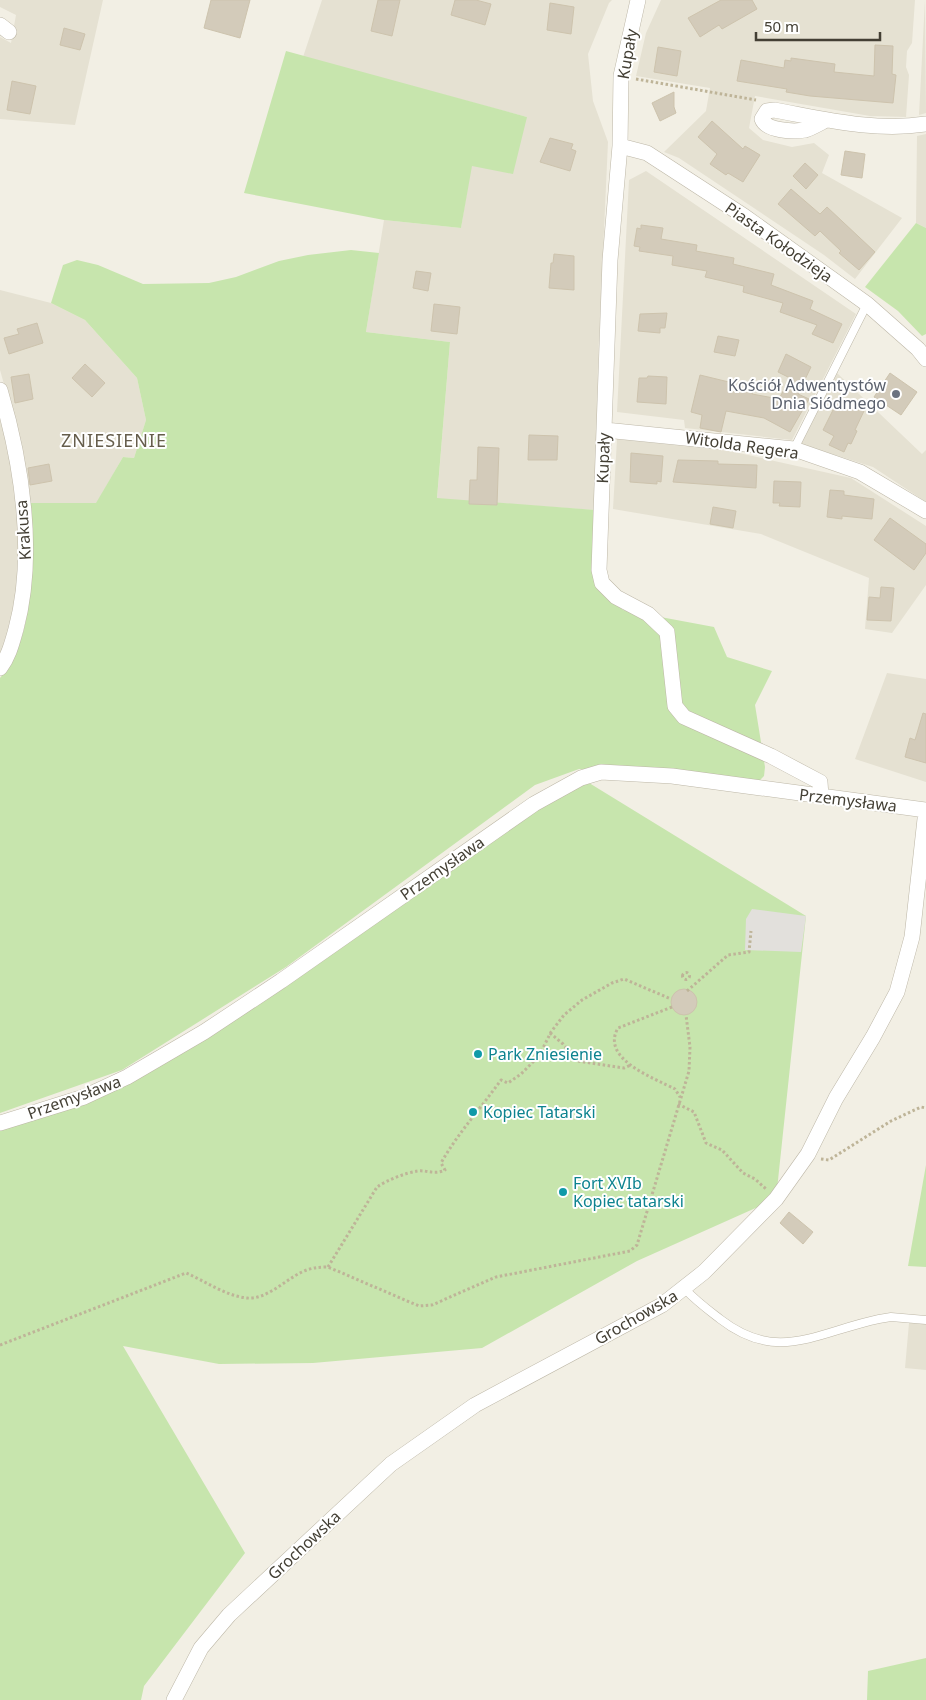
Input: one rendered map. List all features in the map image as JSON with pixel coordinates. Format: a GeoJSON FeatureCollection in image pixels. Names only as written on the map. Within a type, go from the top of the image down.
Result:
{"type":"FeatureCollection","features":[{"type":"Feature","properties":{"kind":"street","name":"Kupały"},"geometry":{"type":"LineString","coordinates":[[638,0],[621,76],[620,146],[610,260],[599,570],[602,583],[616,597],[648,614],[667,632],[675,706],[684,717],[771,756],[820,782],[821,796]]}},
{"type":"Feature","properties":{"kind":"street"},"geometry":{"type":"LineString","coordinates":[[774,110],[854,125],[912,126],[926,124]]}},
{"type":"Feature","properties":{"kind":"street","name":"Piasta Kołodzieja"},"geometry":{"type":"LineString","coordinates":[[620,146],[646,153],[744,216],[867,304],[918,349],[926,359]]}},
{"type":"Feature","properties":{"kind":"street","name":"Krakusa"},"geometry":{"type":"LineString","coordinates":[[0,390],[12,429],[26,555],[23,603],[8,657],[0,668]]}},
{"type":"Feature","properties":{"kind":"street","name":"Witolda Regera"},"geometry":{"type":"LineString","coordinates":[[605,430],[794,449],[860,472],[926,511]]}},
{"type":"Feature","properties":{"kind":"street","name":"Przemysława"},"geometry":{"type":"LineString","coordinates":[[0,1123],[92,1093],[127,1077],[204,1032],[290,975],[534,804],[581,778],[601,772],[672,776],[926,810]]}},
{"type":"Feature","properties":{"kind":"street","name":"Grochowska"},"geometry":{"type":"LineString","coordinates":[[174,1700],[201,1648],[230,1615],[391,1464],[438,1429],[475,1406],[662,1305],[686,1289],[776,1199],[808,1154],[836,1098],[889,1007],[905,967],[916,910],[926,810]]}},
{"type":"Feature","properties":{"kind":"lane"},"geometry":{"type":"LineString","coordinates":[[794,449],[867,304]]}},
{"type":"Feature","properties":{"kind":"lane"},"geometry":{"type":"LineString","coordinates":[[686,1289],[695,1300],[724,1323],[744,1335],[769,1343],[806,1339],[891,1317],[926,1320]]}},
{"type":"Feature","properties":{"kind":"path"},"geometry":{"type":"LineString","coordinates":[[621,76],[765,102],[774,110]]}},
{"type":"Feature","properties":{"kind":"path"},"geometry":{"type":"LineString","coordinates":[[688,990],[728,955],[749,952],[751,931]]}},
{"type":"Feature","properties":{"kind":"path"},"geometry":{"type":"LineString","coordinates":[[688,979],[694,985]]}},
{"type":"Feature","properties":{"kind":"path"},"geometry":{"type":"LineString","coordinates":[[328,1267],[377,1187],[383,1183],[418,1171],[436,1174],[444,1170],[441,1163],[453,1141],[492,1090],[501,1080],[508,1083],[521,1074],[538,1056],[550,1034],[564,1015],[582,1000],[620,980],[671,999]]}},
{"type":"Feature","properties":{"kind":"path"},"geometry":{"type":"LineString","coordinates":[[672,1007],[618,1028],[615,1033],[617,1052],[621,1058],[675,1089],[681,1097]]}},
{"type":"Feature","properties":{"kind":"path"},"geometry":{"type":"LineString","coordinates":[[0,1345],[186,1273],[248,1298],[258,1297],[301,1272],[315,1267],[328,1267],[419,1306],[432,1305],[496,1277],[630,1251],[637,1245],[689,1071],[690,1047],[686,1015]]}},
{"type":"Feature","properties":{"kind":"path"},"geometry":{"type":"LineString","coordinates":[[550,1034],[563,1044],[577,1061],[624,1068],[632,1065]]}},
{"type":"Feature","properties":{"kind":"path"},"geometry":{"type":"LineString","coordinates":[[678,1104],[694,1112],[706,1143],[722,1150],[743,1173],[755,1179],[776,1199]]}},
{"type":"Feature","properties":{"kind":"path"},"geometry":{"type":"LineString","coordinates":[[808,1154],[813,1158],[829,1160],[891,1121],[921,1107],[926,1108]]}},
{"type":"Feature","properties":{"kind":"shaded area"},"geometry":{"type":"Polygon","coordinates":[[[0,0],[103,0],[75,125],[0,119],[0,37],[11,43],[16,15],[0,7],[0,0]]]}},
{"type":"Feature","properties":{"kind":"shaded area"},"geometry":{"type":"Polygon","coordinates":[[[322,0],[612,0],[609,3],[588,54],[593,101],[608,142],[598,362],[596,510],[437,499],[450,342],[366,332],[384,220],[461,228],[471,166],[527,117],[303,57],[322,0]]]}},
{"type":"Feature","properties":{"kind":"shaded area"},"geometry":{"type":"Polygon","coordinates":[[[661,0],[915,0],[912,43],[907,51],[906,67],[909,75],[906,117],[870,116],[755,96],[749,128],[763,140],[792,147],[814,143],[829,155],[822,173],[902,218],[855,279],[824,255],[679,158],[664,152],[706,111],[710,88],[636,76],[646,33],[661,0]]]}},
{"type":"Feature","properties":{"kind":"shaded area"},"geometry":{"type":"Polygon","coordinates":[[[925,0],[926,113],[919,115],[925,0]]]}},
{"type":"Feature","properties":{"kind":"shaded area"},"geometry":{"type":"Polygon","coordinates":[[[926,134],[926,228],[916,223],[917,136],[926,134]]]}},
{"type":"Feature","properties":{"kind":"shaded area"},"geometry":{"type":"Polygon","coordinates":[[[646,171],[856,314],[792,440],[685,428],[684,420],[617,412],[629,180],[646,171]]]}},
{"type":"Feature","properties":{"kind":"shaded area"},"geometry":{"type":"Polygon","coordinates":[[[0,290],[51,303],[85,320],[137,378],[146,420],[134,458],[123,457],[96,504],[25,503],[15,423],[0,370],[0,290]]]}},
{"type":"Feature","properties":{"kind":"shaded area"},"geometry":{"type":"Polygon","coordinates":[[[837,373],[922,454],[926,450],[926,502],[873,467],[801,444],[837,373]]]}},
{"type":"Feature","properties":{"kind":"shaded area"},"geometry":{"type":"Polygon","coordinates":[[[0,420],[3,430],[8,433],[18,509],[19,574],[13,620],[0,659],[0,420]]]}},
{"type":"Feature","properties":{"kind":"shaded area"},"geometry":{"type":"Polygon","coordinates":[[[617,439],[730,451],[851,478],[926,526],[926,585],[892,633],[865,629],[869,578],[761,534],[613,509],[617,439]]]}},
{"type":"Feature","properties":{"kind":"shaded area"},"geometry":{"type":"Polygon","coordinates":[[[887,673],[926,679],[926,782],[855,759],[887,673]]]}},
{"type":"Feature","properties":{"kind":"shaded area"},"geometry":{"type":"Polygon","coordinates":[[[752,909],[806,916],[801,952],[745,950],[746,919],[752,909]]]}},
{"type":"Feature","properties":{"kind":"shaded area"},"geometry":{"type":"Polygon","coordinates":[[[909,1323],[926,1324],[926,1370],[905,1368],[909,1323]]]}},
{"type":"Feature","properties":{"kind":"green space"},"geometry":{"type":"Polygon","coordinates":[[[286,51],[527,117],[513,174],[472,166],[461,228],[384,220],[244,193],[286,51]]]}},
{"type":"Feature","properties":{"kind":"green space"},"geometry":{"type":"Polygon","coordinates":[[[916,223],[926,228],[926,334],[922,336],[898,311],[865,287],[916,223]]]}},
{"type":"Feature","properties":{"kind":"green space"},"geometry":{"type":"Polygon","coordinates":[[[351,250],[379,253],[366,332],[450,342],[437,498],[596,510],[593,578],[623,610],[714,627],[727,657],[772,671],[755,705],[765,767],[764,776],[758,782],[579,769],[535,785],[286,967],[122,1070],[0,1113],[0,678],[13,659],[27,617],[29,571],[25,503],[96,503],[123,457],[134,458],[146,420],[137,378],[85,320],[51,303],[63,265],[77,260],[98,265],[143,284],[209,283],[236,277],[279,261],[308,255],[351,250]]]}},
{"type":"Feature","properties":{"kind":"green space","name":"Park Zniesienie"},"geometry":{"type":"Polygon","coordinates":[[[581,778],[806,916],[776,1199],[637,1261],[482,1348],[313,1363],[219,1364],[123,1346],[245,1553],[144,1686],[141,1700],[0,1700],[0,1123],[127,1077],[581,778]]]}},
{"type":"Feature","properties":{"kind":"green space"},"geometry":{"type":"Polygon","coordinates":[[[926,1165],[926,1267],[908,1266],[926,1165]]]}},
{"type":"Feature","properties":{"kind":"green space"},"geometry":{"type":"Polygon","coordinates":[[[926,1658],[926,1700],[867,1700],[868,1671],[926,1658]]]}},
{"type":"Feature","properties":{"kind":"building"},"geometry":{"type":"Polygon","coordinates":[[[211,0],[250,0],[240,38],[204,28],[211,0]]]}},
{"type":"Feature","properties":{"kind":"building"},"geometry":{"type":"Polygon","coordinates":[[[378,0],[400,0],[392,36],[371,31],[378,0]]]}},
{"type":"Feature","properties":{"kind":"building"},"geometry":{"type":"Polygon","coordinates":[[[455,0],[476,0],[491,4],[485,25],[451,15],[455,0]]]}},
{"type":"Feature","properties":{"kind":"building"},"geometry":{"type":"Polygon","coordinates":[[[721,0],[752,0],[757,9],[722,29],[719,25],[700,37],[688,18],[721,0]]]}},
{"type":"Feature","properties":{"kind":"building"},"geometry":{"type":"Polygon","coordinates":[[[550,3],[574,7],[571,34],[547,30],[550,3]]]}},
{"type":"Feature","properties":{"kind":"building"},"geometry":{"type":"Polygon","coordinates":[[[64,28],[85,34],[80,50],[60,45],[64,28]]]}},
{"type":"Feature","properties":{"kind":"building"},"geometry":{"type":"Polygon","coordinates":[[[875,45],[893,46],[892,74],[896,75],[893,103],[810,96],[786,92],[787,89],[737,81],[741,60],[784,68],[785,60],[791,61],[791,58],[835,64],[834,72],[874,76],[875,45]]]}},
{"type":"Feature","properties":{"kind":"building"},"geometry":{"type":"Polygon","coordinates":[[[658,47],[681,51],[677,76],[654,72],[658,47]]]}},
{"type":"Feature","properties":{"kind":"building"},"geometry":{"type":"Polygon","coordinates":[[[12,81],[36,86],[30,114],[7,110],[12,81]]]}},
{"type":"Feature","properties":{"kind":"building"},"geometry":{"type":"Polygon","coordinates":[[[674,92],[676,113],[660,121],[652,103],[674,92]]]}},
{"type":"Feature","properties":{"kind":"building"},"geometry":{"type":"Polygon","coordinates":[[[712,121],[743,149],[745,146],[760,155],[743,182],[728,173],[726,175],[710,164],[717,154],[698,137],[712,121]]]}},
{"type":"Feature","properties":{"kind":"building"},"geometry":{"type":"Polygon","coordinates":[[[550,138],[573,144],[571,149],[576,151],[570,171],[540,162],[550,138]]]}},
{"type":"Feature","properties":{"kind":"building"},"geometry":{"type":"Polygon","coordinates":[[[845,151],[865,154],[862,178],[841,175],[845,151]]]}},
{"type":"Feature","properties":{"kind":"building"},"geometry":{"type":"Polygon","coordinates":[[[805,163],[818,175],[806,189],[793,176],[805,163]]]}},
{"type":"Feature","properties":{"kind":"building"},"geometry":{"type":"Polygon","coordinates":[[[791,189],[820,214],[827,207],[875,252],[859,270],[839,253],[841,251],[820,231],[815,236],[778,204],[791,189]]]}},
{"type":"Feature","properties":{"kind":"building"},"geometry":{"type":"Polygon","coordinates":[[[641,225],[663,228],[661,239],[697,245],[696,251],[734,258],[733,264],[774,274],[771,285],[813,301],[810,309],[842,324],[833,343],[812,334],[817,325],[780,312],[783,303],[743,292],[744,286],[705,277],[707,271],[672,265],[673,256],[639,251],[640,247],[634,246],[637,228],[641,229],[641,225]]]}},
{"type":"Feature","properties":{"kind":"building"},"geometry":{"type":"Polygon","coordinates":[[[554,254],[574,256],[574,290],[549,288],[551,263],[553,263],[554,254]]]}},
{"type":"Feature","properties":{"kind":"building"},"geometry":{"type":"Polygon","coordinates":[[[416,271],[431,273],[428,291],[413,288],[416,271]]]}},
{"type":"Feature","properties":{"kind":"building"},"geometry":{"type":"Polygon","coordinates":[[[434,304],[460,307],[457,334],[431,331],[434,304]]]}},
{"type":"Feature","properties":{"kind":"building"},"geometry":{"type":"Polygon","coordinates":[[[667,313],[665,328],[660,328],[660,333],[638,331],[640,314],[667,313]]]}},
{"type":"Feature","properties":{"kind":"building"},"geometry":{"type":"Polygon","coordinates":[[[37,323],[43,343],[9,354],[4,338],[19,334],[17,329],[37,323]]]}},
{"type":"Feature","properties":{"kind":"building"},"geometry":{"type":"Polygon","coordinates":[[[718,336],[739,340],[735,356],[714,352],[718,336]]]}},
{"type":"Feature","properties":{"kind":"building"},"geometry":{"type":"Polygon","coordinates":[[[786,354],[811,367],[798,394],[809,399],[790,432],[764,418],[726,411],[721,432],[700,428],[702,415],[691,412],[700,375],[733,383],[732,387],[753,391],[752,394],[779,399],[790,378],[778,372],[786,354]]]}},
{"type":"Feature","properties":{"kind":"building"},"geometry":{"type":"Polygon","coordinates":[[[85,364],[105,383],[92,397],[72,378],[85,364]]]}},
{"type":"Feature","properties":{"kind":"building","name":"Kościół Adwentystów Dnia Siódmego"},"geometry":{"type":"Polygon","coordinates":[[[890,373],[917,392],[901,415],[874,397],[890,373]]]}},
{"type":"Feature","properties":{"kind":"building"},"geometry":{"type":"Polygon","coordinates":[[[29,374],[33,399],[15,403],[11,377],[29,374]]]}},
{"type":"Feature","properties":{"kind":"building"},"geometry":{"type":"Polygon","coordinates":[[[648,376],[667,377],[666,404],[637,402],[639,378],[647,378],[648,376]]]}},
{"type":"Feature","properties":{"kind":"building"},"geometry":{"type":"Polygon","coordinates":[[[844,401],[864,411],[851,444],[848,443],[844,452],[829,445],[834,436],[823,430],[837,402],[843,405],[844,401]]]}},
{"type":"Feature","properties":{"kind":"building"},"geometry":{"type":"Polygon","coordinates":[[[529,435],[558,436],[557,460],[528,460],[529,435]]]}},
{"type":"Feature","properties":{"kind":"building"},"geometry":{"type":"Polygon","coordinates":[[[478,447],[499,448],[497,505],[469,504],[470,480],[477,480],[478,447]]]}},
{"type":"Feature","properties":{"kind":"building"},"geometry":{"type":"Polygon","coordinates":[[[631,453],[663,456],[661,482],[657,481],[657,484],[630,482],[631,453]]]}},
{"type":"Feature","properties":{"kind":"building"},"geometry":{"type":"Polygon","coordinates":[[[678,460],[718,461],[718,464],[757,465],[756,488],[673,482],[678,460]]]}},
{"type":"Feature","properties":{"kind":"building"},"geometry":{"type":"Polygon","coordinates":[[[49,464],[52,481],[30,485],[28,468],[49,464]]]}},
{"type":"Feature","properties":{"kind":"building"},"geometry":{"type":"Polygon","coordinates":[[[774,481],[801,482],[800,507],[779,506],[780,503],[773,503],[774,481]]]}},
{"type":"Feature","properties":{"kind":"building"},"geometry":{"type":"Polygon","coordinates":[[[830,490],[844,491],[844,495],[874,499],[872,519],[842,516],[842,519],[827,517],[830,490]]]}},
{"type":"Feature","properties":{"kind":"building"},"geometry":{"type":"Polygon","coordinates":[[[713,507],[736,511],[733,528],[710,524],[713,507]]]}},
{"type":"Feature","properties":{"kind":"building"},"geometry":{"type":"Polygon","coordinates":[[[890,518],[926,544],[926,553],[914,570],[874,540],[890,518]]]}},
{"type":"Feature","properties":{"kind":"building"},"geometry":{"type":"Polygon","coordinates":[[[881,587],[894,588],[891,621],[867,620],[869,597],[880,598],[881,587]]]}},
{"type":"Feature","properties":{"kind":"building"},"geometry":{"type":"Polygon","coordinates":[[[923,713],[926,714],[926,763],[905,757],[910,738],[915,740],[923,713]]]}},
{"type":"Feature","properties":{"kind":"building"},"geometry":{"type":"Polygon","coordinates":[[[684,989],[693,993],[697,1002],[693,1011],[684,1015],[675,1011],[671,1002],[675,993],[684,989]]]}},
{"type":"Feature","properties":{"kind":"building"},"geometry":{"type":"Polygon","coordinates":[[[789,1212],[813,1232],[803,1244],[780,1223],[789,1212]]]}},
{"type":"Feature","properties":{"kind":"place","name":"Kościół Adwentystów Dnia Siódmego"},"geometry":{"type":"Point","coordinates":[896,394]}},
{"type":"Feature","properties":{"kind":"place","name":"Park Zniesienie"},"geometry":{"type":"Point","coordinates":[478,1054]}},
{"type":"Feature","properties":{"kind":"place","name":"Kopiec Tatarski"},"geometry":{"type":"Point","coordinates":[473,1112]}},
{"type":"Feature","properties":{"kind":"place","name":"Fort XVIb Kopiec tatarski"},"geometry":{"type":"Point","coordinates":[563,1192]}},
{"type":"Feature","properties":{"kind":"district","name":"ZNIESIENIE"},"geometry":{"type":"Point","coordinates":[114,440]}}]}
